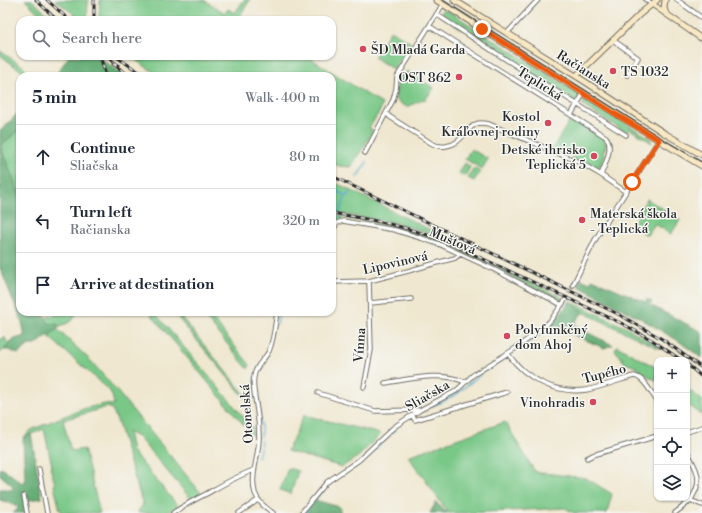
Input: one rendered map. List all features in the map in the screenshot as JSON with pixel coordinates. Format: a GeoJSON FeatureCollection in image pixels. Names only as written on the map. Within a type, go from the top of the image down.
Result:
{"type":"FeatureCollection","features":[{"type":"Feature","properties":{"kind":"main road","name":"Račianska"},"geometry":{"type":"LineString","coordinates":[[436,0],[617,115],[702,166]]}},
{"type":"Feature","properties":{"kind":"main road","name":"Račianska"},"geometry":{"type":"LineString","coordinates":[[454,0],[664,133],[702,155]]}},
{"type":"Feature","properties":{"kind":"main road"},"geometry":{"type":"LineString","coordinates":[[576,76],[640,14],[657,0]]}},
{"type":"Feature","properties":{"kind":"main road"},"geometry":{"type":"LineString","coordinates":[[665,0],[664,8],[667,14]]}},
{"type":"Feature","properties":{"kind":"main road"},"geometry":{"type":"LineString","coordinates":[[652,4],[702,38]]}},
{"type":"Feature","properties":{"kind":"street"},"geometry":{"type":"LineString","coordinates":[[507,34],[538,0]]}},
{"type":"Feature","properties":{"kind":"street"},"geometry":{"type":"LineString","coordinates":[[646,0],[652,4]]}},
{"type":"Feature","properties":{"kind":"street"},"geometry":{"type":"LineString","coordinates":[[676,0],[702,18]]}},
{"type":"Feature","properties":{"kind":"street"},"geometry":{"type":"LineString","coordinates":[[365,153],[393,100],[397,77],[443,4]]}},
{"type":"Feature","properties":{"kind":"street"},"geometry":{"type":"LineString","coordinates":[[439,16],[626,134]]}},
{"type":"Feature","properties":{"kind":"street","name":"Teplická"},"geometry":{"type":"LineString","coordinates":[[429,26],[606,137],[610,145],[601,175]]}},
{"type":"Feature","properties":{"kind":"street"},"geometry":{"type":"LineString","coordinates":[[613,40],[638,58],[627,75]]}},
{"type":"Feature","properties":{"kind":"street"},"geometry":{"type":"LineString","coordinates":[[572,113],[582,96]]}},
{"type":"Feature","properties":{"kind":"street"},"geometry":{"type":"LineString","coordinates":[[386,113],[390,117],[438,146],[451,146],[476,124],[489,124],[580,163],[626,192]]}},
{"type":"Feature","properties":{"kind":"street"},"geometry":{"type":"LineString","coordinates":[[574,285],[595,240],[659,140]]}},
{"type":"Feature","properties":{"kind":"street","name":"Muštová"},"geometry":{"type":"LineString","coordinates":[[336,225],[343,221],[395,230],[439,244],[493,269],[562,305]]}},
{"type":"Feature","properties":{"kind":"street","name":"Lipovinová"},"geometry":{"type":"LineString","coordinates":[[336,282],[369,281],[408,272],[422,266],[455,258],[460,254]]}},
{"type":"Feature","properties":{"kind":"street","name":"Vínna"},"geometry":{"type":"LineString","coordinates":[[364,387],[371,350],[369,281]]}},
{"type":"Feature","properties":{"kind":"street"},"geometry":{"type":"LineString","coordinates":[[370,303],[411,299]]}},
{"type":"Feature","properties":{"kind":"street","name":"Sliačska"},"geometry":{"type":"LineString","coordinates":[[301,513],[327,482],[359,460],[394,428],[420,410],[456,391],[481,369],[508,354],[543,328],[550,322],[566,299]]}},
{"type":"Feature","properties":{"kind":"street","name":"Otonelská"},"geometry":{"type":"LineString","coordinates":[[258,500],[254,488],[254,470],[259,439],[254,378],[256,369],[270,349],[276,316]]}},
{"type":"Feature","properties":{"kind":"street","name":"Tupého"},"geometry":{"type":"LineString","coordinates":[[508,354],[516,365],[526,374],[550,386],[564,390],[585,390],[638,376],[643,380],[654,396]]}},
{"type":"Feature","properties":{"kind":"street"},"geometry":{"type":"LineString","coordinates":[[385,383],[436,377],[453,378],[465,382]]}},
{"type":"Feature","properties":{"kind":"street"},"geometry":{"type":"LineString","coordinates":[[412,415],[415,420],[507,392]]}},
{"type":"Feature","properties":{"kind":"street"},"geometry":{"type":"LineString","coordinates":[[318,393],[364,406],[375,411],[420,410]]}},
{"type":"Feature","properties":{"kind":"street"},"geometry":{"type":"LineString","coordinates":[[690,431],[702,427]]}},
{"type":"Feature","properties":{"kind":"street"},"geometry":{"type":"LineString","coordinates":[[587,458],[592,455],[654,437]]}},
{"type":"Feature","properties":{"kind":"street"},"geometry":{"type":"LineString","coordinates":[[690,457],[698,475],[697,487],[690,500],[702,505]]}},
{"type":"Feature","properties":{"kind":"street"},"geometry":{"type":"LineString","coordinates":[[39,469],[47,513]]}},
{"type":"Feature","properties":{"kind":"street"},"geometry":{"type":"LineString","coordinates":[[173,513],[182,506],[221,485],[244,473],[254,470]]}},
{"type":"Feature","properties":{"kind":"street"},"geometry":{"type":"LineString","coordinates":[[24,496],[27,513]]}},
{"type":"Feature","properties":{"kind":"street"},"geometry":{"type":"LineString","coordinates":[[238,513],[258,500],[264,507],[273,513]]}},
{"type":"Feature","properties":{"kind":"street"},"geometry":{"type":"LineString","coordinates":[[675,513],[689,501]]}},
{"type":"Feature","properties":{"kind":"green space"},"geometry":{"type":"Polygon","coordinates":[[[25,0],[32,0],[49,16],[42,16],[25,0]]]}},
{"type":"Feature","properties":{"kind":"green space"},"geometry":{"type":"Polygon","coordinates":[[[55,0],[88,0],[87,16],[77,16],[55,0]]]}},
{"type":"Feature","properties":{"kind":"green space"},"geometry":{"type":"Polygon","coordinates":[[[100,0],[204,0],[225,13],[228,9],[235,13],[244,0],[250,0],[240,16],[99,16],[100,0]]]}},
{"type":"Feature","properties":{"kind":"green space"},"geometry":{"type":"Polygon","coordinates":[[[441,11],[448,11],[581,95],[577,100],[573,100],[440,15],[442,13],[441,11]]]}},
{"type":"Feature","properties":{"kind":"green space"},"geometry":{"type":"Polygon","coordinates":[[[391,30],[411,43],[394,70],[374,57],[391,30]]]}},
{"type":"Feature","properties":{"kind":"green space"},"geometry":{"type":"Polygon","coordinates":[[[0,51],[24,67],[28,72],[23,72],[0,55],[0,51]]]}},
{"type":"Feature","properties":{"kind":"green space"},"geometry":{"type":"Polygon","coordinates":[[[66,60],[103,60],[119,72],[58,72],[66,60]]]}},
{"type":"Feature","properties":{"kind":"green space"},"geometry":{"type":"Polygon","coordinates":[[[135,60],[313,60],[332,72],[154,72],[135,60]]]}},
{"type":"Feature","properties":{"kind":"green space"},"geometry":{"type":"Polygon","coordinates":[[[407,71],[434,88],[425,100],[424,99],[407,107],[395,98],[400,76],[401,74],[404,76],[407,71]]]}},
{"type":"Feature","properties":{"kind":"green space"},"geometry":{"type":"Polygon","coordinates":[[[336,75],[382,104],[380,111],[369,128],[372,130],[372,133],[351,167],[336,165],[336,75]]]}},
{"type":"Feature","properties":{"kind":"green space"},"geometry":{"type":"Polygon","coordinates":[[[583,97],[650,138],[652,143],[630,129],[627,133],[583,106],[583,97]]]}},
{"type":"Feature","properties":{"kind":"green space"},"geometry":{"type":"Polygon","coordinates":[[[16,115],[16,132],[0,146],[0,131],[16,115]]]}},
{"type":"Feature","properties":{"kind":"green space"},"geometry":{"type":"Polygon","coordinates":[[[571,119],[604,138],[606,146],[603,153],[605,154],[597,171],[581,161],[580,162],[571,158],[572,154],[559,149],[557,152],[552,149],[571,119]]]}},
{"type":"Feature","properties":{"kind":"green space"},"geometry":{"type":"Polygon","coordinates":[[[16,132],[16,186],[0,146],[16,132]]]}},
{"type":"Feature","properties":{"kind":"green space"},"geometry":{"type":"Polygon","coordinates":[[[0,146],[16,186],[16,307],[0,268],[0,146]]]}},
{"type":"Feature","properties":{"kind":"green space"},"geometry":{"type":"Polygon","coordinates":[[[471,149],[488,159],[482,169],[465,159],[471,149]]]}},
{"type":"Feature","properties":{"kind":"green space"},"geometry":{"type":"Polygon","coordinates":[[[465,163],[470,167],[465,176],[459,173],[465,163]]]}},
{"type":"Feature","properties":{"kind":"green space"},"geometry":{"type":"Polygon","coordinates":[[[474,168],[480,172],[474,181],[468,178],[474,168]]]}},
{"type":"Feature","properties":{"kind":"green space"},"geometry":{"type":"Polygon","coordinates":[[[336,183],[449,239],[448,241],[396,223],[337,213],[336,216],[336,183]]]}},
{"type":"Feature","properties":{"kind":"green space"},"geometry":{"type":"Polygon","coordinates":[[[647,199],[680,220],[671,234],[655,224],[647,235],[632,225],[647,199]]]}},
{"type":"Feature","properties":{"kind":"green space"},"geometry":{"type":"Polygon","coordinates":[[[336,216],[343,216],[342,220],[336,221],[336,216]]]}},
{"type":"Feature","properties":{"kind":"green space"},"geometry":{"type":"Polygon","coordinates":[[[345,216],[385,224],[435,238],[553,293],[553,295],[559,295],[562,299],[558,301],[493,267],[464,254],[383,227],[383,225],[345,218],[345,216]]]}},
{"type":"Feature","properties":{"kind":"green space"},"geometry":{"type":"Polygon","coordinates":[[[581,279],[590,283],[592,279],[646,302],[647,299],[652,302],[650,305],[702,332],[702,358],[677,340],[638,317],[578,286],[581,279]]]}},
{"type":"Feature","properties":{"kind":"green space"},"geometry":{"type":"Polygon","coordinates":[[[570,301],[631,330],[661,348],[658,348],[583,312],[570,301]]]}},
{"type":"Feature","properties":{"kind":"green space"},"geometry":{"type":"Polygon","coordinates":[[[570,301],[583,312],[574,324],[582,330],[613,345],[604,348],[574,335],[549,328],[570,301]]]}},
{"type":"Feature","properties":{"kind":"green space"},"geometry":{"type":"Polygon","coordinates":[[[20,316],[45,316],[48,323],[57,324],[60,327],[35,345],[29,345],[18,354],[9,350],[4,350],[15,339],[24,336],[20,316]]]}},
{"type":"Feature","properties":{"kind":"green space"},"geometry":{"type":"Polygon","coordinates":[[[51,316],[75,316],[73,320],[60,327],[57,324],[50,324],[46,318],[51,316]]]}},
{"type":"Feature","properties":{"kind":"green space"},"geometry":{"type":"Polygon","coordinates":[[[152,316],[157,316],[252,427],[253,436],[152,316]]]}},
{"type":"Feature","properties":{"kind":"green space"},"geometry":{"type":"Polygon","coordinates":[[[176,316],[180,316],[250,401],[251,405],[176,316]]]}},
{"type":"Feature","properties":{"kind":"green space"},"geometry":{"type":"Polygon","coordinates":[[[204,316],[210,316],[250,365],[248,369],[204,316]]]}},
{"type":"Feature","properties":{"kind":"green space"},"geometry":{"type":"Polygon","coordinates":[[[57,329],[90,360],[201,493],[191,499],[138,437],[128,432],[132,451],[178,506],[167,513],[138,513],[143,505],[117,420],[112,409],[107,407],[63,420],[71,451],[84,449],[100,513],[62,513],[54,486],[55,484],[50,467],[52,466],[44,429],[24,437],[31,430],[86,408],[105,404],[114,404],[109,390],[48,336],[57,329]]]}},
{"type":"Feature","properties":{"kind":"green space"},"geometry":{"type":"Polygon","coordinates":[[[5,337],[7,343],[15,339],[0,353],[0,339],[5,337]]]}},
{"type":"Feature","properties":{"kind":"green space"},"geometry":{"type":"Polygon","coordinates":[[[617,346],[654,366],[654,379],[641,372],[636,367],[625,363],[615,350],[617,346]]]}},
{"type":"Feature","properties":{"kind":"green space"},"geometry":{"type":"Polygon","coordinates":[[[690,390],[702,400],[702,415],[690,406],[690,390]]]}},
{"type":"Feature","properties":{"kind":"green space"},"geometry":{"type":"Polygon","coordinates":[[[304,415],[381,434],[359,456],[342,467],[287,451],[304,415]]]}},
{"type":"Feature","properties":{"kind":"green space"},"geometry":{"type":"Polygon","coordinates":[[[505,422],[535,472],[586,478],[612,494],[607,513],[574,513],[565,508],[448,513],[408,456],[505,422]]]}},
{"type":"Feature","properties":{"kind":"green space"},"geometry":{"type":"Polygon","coordinates":[[[31,434],[42,498],[24,501],[25,513],[13,513],[16,511],[18,506],[0,500],[0,489],[11,490],[13,488],[12,485],[0,475],[0,468],[24,483],[23,440],[24,437],[31,434]]]}},
{"type":"Feature","properties":{"kind":"green space"},"geometry":{"type":"Polygon","coordinates":[[[288,468],[298,471],[291,494],[280,490],[288,468]]]}},
{"type":"Feature","properties":{"kind":"green space"},"geometry":{"type":"Polygon","coordinates":[[[315,500],[340,507],[340,513],[305,513],[315,500]]]}},
{"type":"Feature","properties":{"kind":"green space"},"geometry":{"type":"Polygon","coordinates":[[[436,502],[447,513],[430,513],[436,502]]]}},
{"type":"Feature","properties":{"kind":"waterway"},"geometry":{"type":"LineString","coordinates":[[357,177],[367,162]]}},
{"type":"Feature","properties":{"kind":"waterway"},"geometry":{"type":"LineString","coordinates":[[336,191],[347,196],[350,192]]}},
{"type":"Feature","properties":{"kind":"waterway"},"geometry":{"type":"LineString","coordinates":[[339,213],[346,196]]}},
{"type":"Feature","properties":{"kind":"waterway"},"geometry":{"type":"LineString","coordinates":[[336,220],[338,216]]}},
{"type":"Feature","properties":{"kind":"waterway"},"geometry":{"type":"LineString","coordinates":[[277,324],[278,316]]}},
{"type":"Feature","properties":{"kind":"waterway"},"geometry":{"type":"LineString","coordinates":[[547,328],[552,323]]}},
{"type":"Feature","properties":{"kind":"waterway"},"geometry":{"type":"LineString","coordinates":[[527,344],[544,330]]}},
{"type":"Feature","properties":{"kind":"waterway"},"geometry":{"type":"LineString","coordinates":[[261,437],[255,379],[268,355]]}},
{"type":"Feature","properties":{"kind":"waterway"},"geometry":{"type":"LineString","coordinates":[[429,407],[458,393],[484,371],[500,362]]}},
{"type":"Feature","properties":{"kind":"waterway"},"geometry":{"type":"LineString","coordinates":[[335,479],[359,464],[396,429]]}},
{"type":"Feature","properties":{"kind":"waterway"},"geometry":{"type":"LineString","coordinates":[[258,457],[261,441]]}},
{"type":"Feature","properties":{"kind":"waterway"},"geometry":{"type":"LineString","coordinates":[[305,513],[322,491]]}},
{"type":"Feature","properties":{"kind":"tunnel"},"geometry":{"type":"LineString","coordinates":[[566,299],[573,285]]}},
{"type":"Feature","properties":{"kind":"tram line"},"geometry":{"type":"LineString","coordinates":[[443,0],[661,138],[702,162]]}},
{"type":"Feature","properties":{"kind":"railway"},"geometry":{"type":"LineString","coordinates":[[36,0],[53,16]]}},
{"type":"Feature","properties":{"kind":"railway"},"geometry":{"type":"LineString","coordinates":[[47,0],[65,16]]}},
{"type":"Feature","properties":{"kind":"railway"},"geometry":{"type":"LineString","coordinates":[[94,0],[94,16]]}},
{"type":"Feature","properties":{"kind":"railway"},"geometry":{"type":"LineString","coordinates":[[101,60],[105,72]]}},
{"type":"Feature","properties":{"kind":"railway"},"geometry":{"type":"LineString","coordinates":[[111,60],[118,65]]}},
{"type":"Feature","properties":{"kind":"railway"},"geometry":{"type":"LineString","coordinates":[[121,60],[139,72]]}},
{"type":"Feature","properties":{"kind":"railway"},"geometry":{"type":"LineString","coordinates":[[113,64],[124,72]]}},
{"type":"Feature","properties":{"kind":"railway"},"geometry":{"type":"LineString","coordinates":[[336,178],[618,314],[662,339],[702,368]]}},
{"type":"Feature","properties":{"kind":"railway"},"geometry":{"type":"LineString","coordinates":[[336,214],[393,225],[422,233],[451,244],[623,324],[652,340],[677,357]]}},
{"type":"Feature","properties":{"kind":"railway"},"geometry":{"type":"LineString","coordinates":[[690,367],[702,377]]}},
{"type":"Feature","properties":{"kind":"place","name":"ŠD Mladá Garda"},"geometry":{"type":"Point","coordinates":[363,49]}},
{"type":"Feature","properties":{"kind":"place","name":"TS 1032"},"geometry":{"type":"Point","coordinates":[613,71]}},
{"type":"Feature","properties":{"kind":"place","name":"OST 862"},"geometry":{"type":"Point","coordinates":[459,77]}},
{"type":"Feature","properties":{"kind":"place","name":"Kostol Kráľovnej rodiny"},"geometry":{"type":"Point","coordinates":[548,123]}},
{"type":"Feature","properties":{"kind":"place","name":"Detské ihrisko Teplická 5"},"geometry":{"type":"Point","coordinates":[594,156]}},
{"type":"Feature","properties":{"kind":"place","name":"Materská škola - Teplická"},"geometry":{"type":"Point","coordinates":[582,220]}},
{"type":"Feature","properties":{"kind":"place","name":"Polyfunkčný dom Ahoj"},"geometry":{"type":"Point","coordinates":[507,336]}},
{"type":"Feature","properties":{"kind":"place","name":"Vinohradis"},"geometry":{"type":"Point","coordinates":[593,402]}},
{"type":"Feature","properties":{"kind":"route"},"geometry":{"type":"LineString","coordinates":[[482,29],[659,140],[632,182]]}}]}
